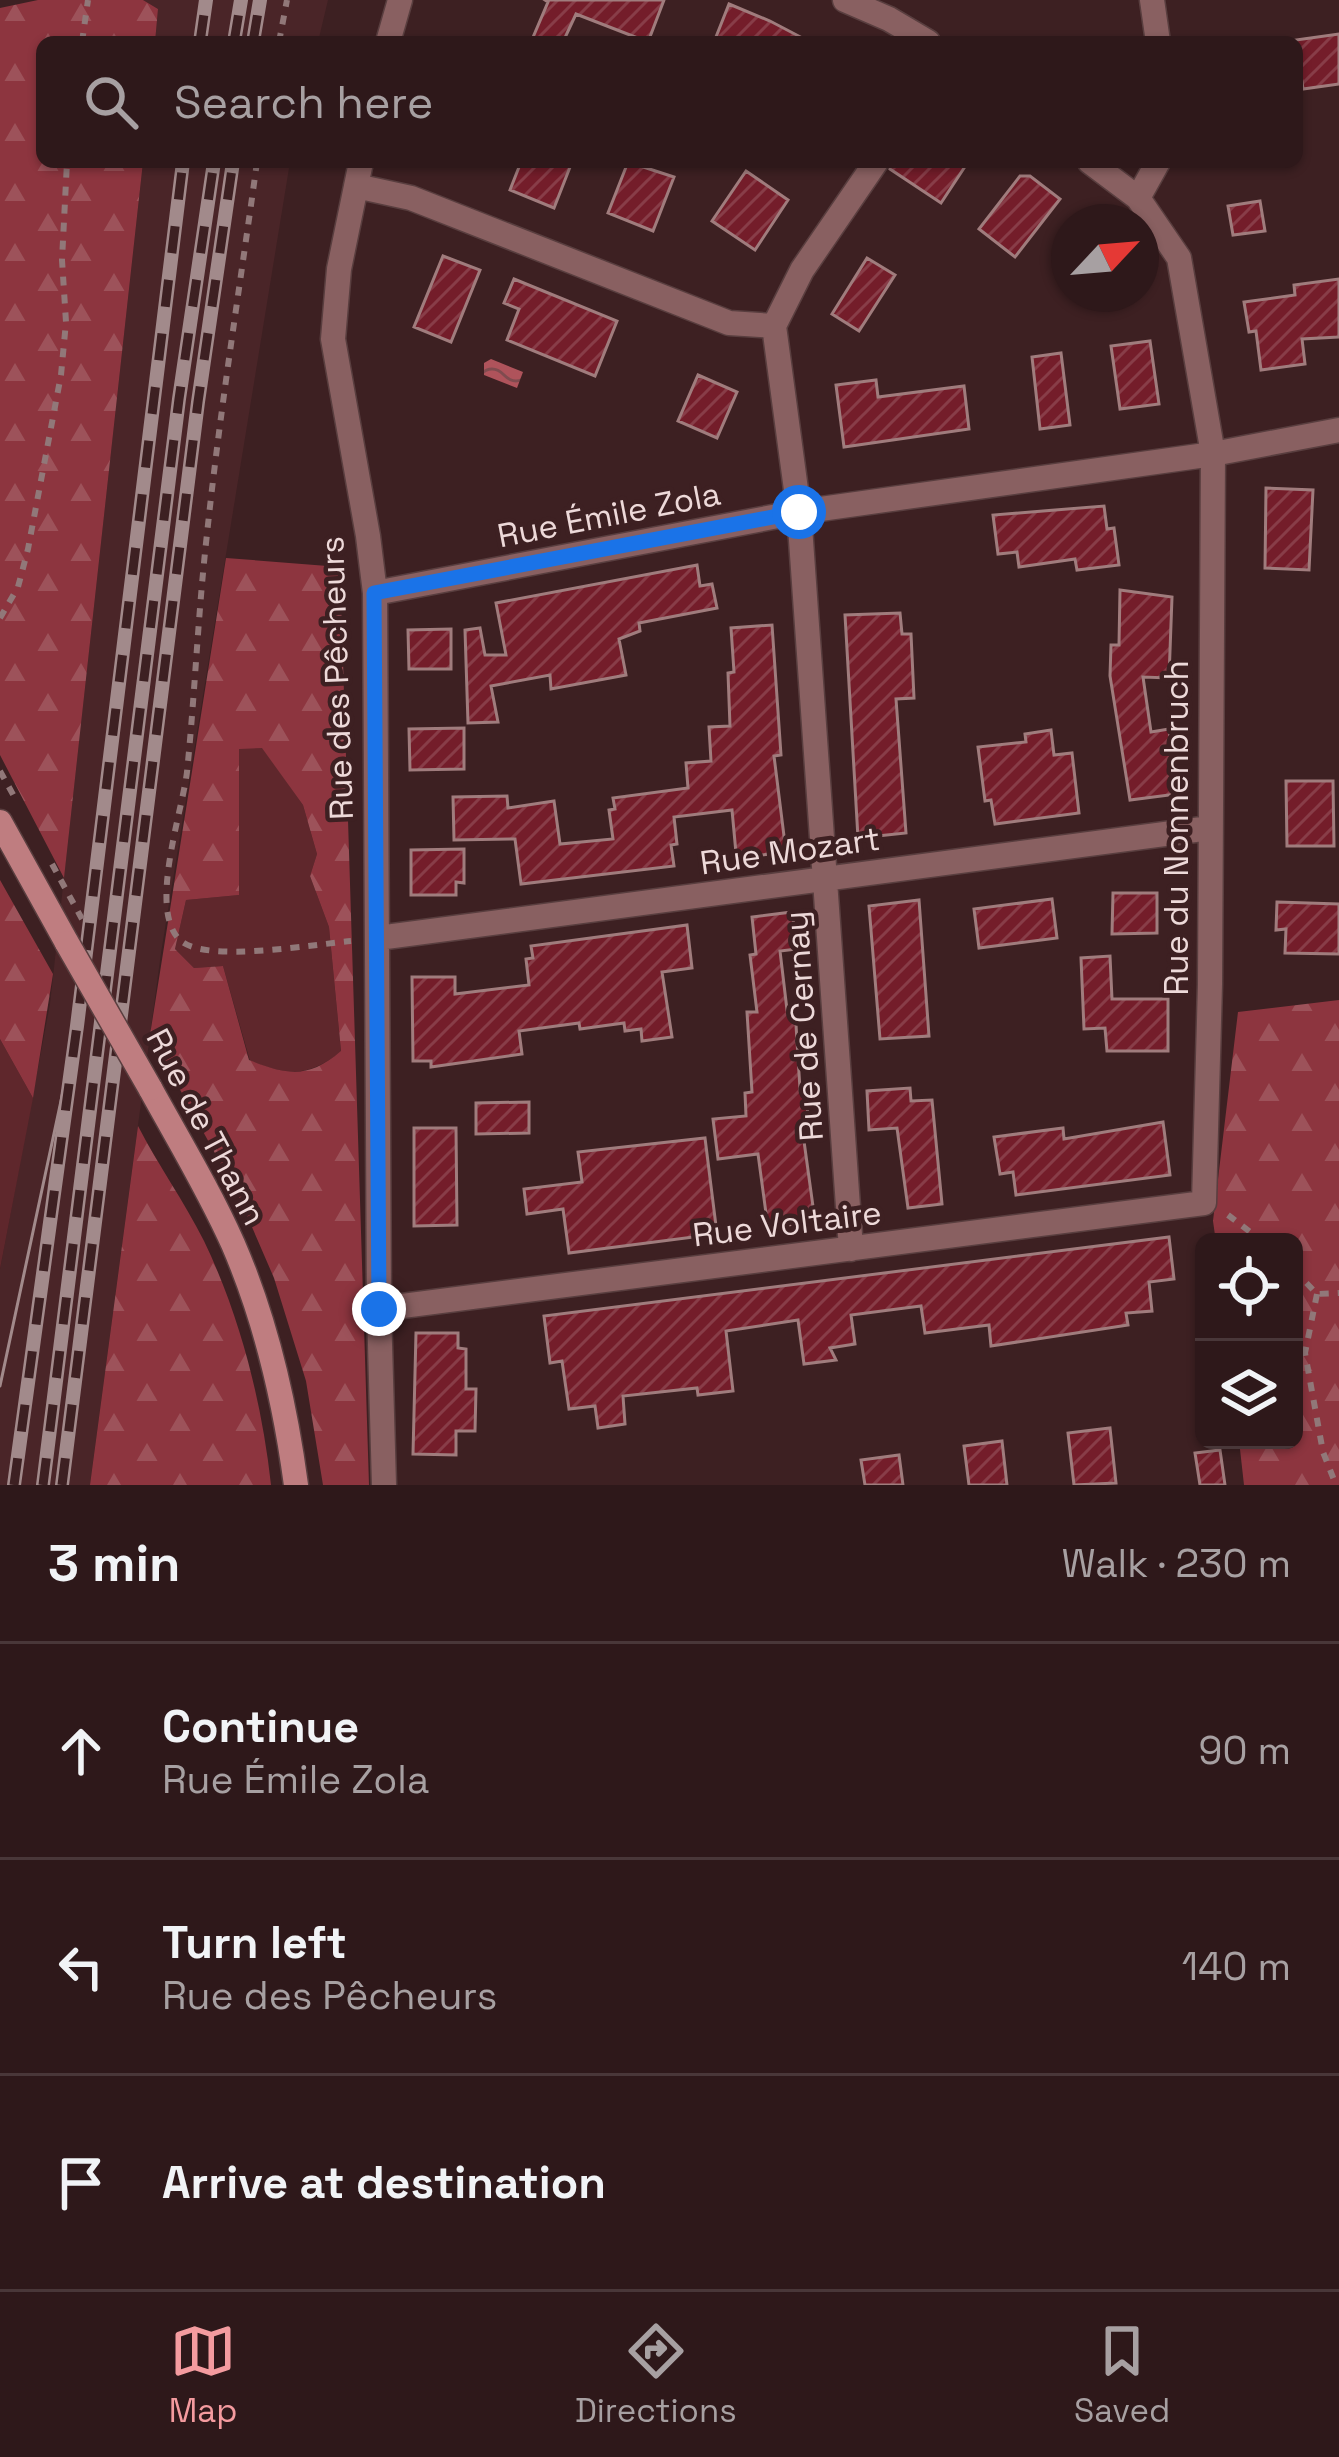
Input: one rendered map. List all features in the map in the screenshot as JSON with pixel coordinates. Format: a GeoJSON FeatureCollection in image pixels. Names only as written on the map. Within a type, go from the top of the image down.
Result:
{"type":"FeatureCollection","features":[{"type":"Feature","properties":{"kind":"main road","name":"Rue de Thann"},"geometry":{"type":"LineString","coordinates":[[0,822],[217,1209],[248,1280],[277,1382],[296,1485]]}},
{"type":"Feature","properties":{"kind":"street"},"geometry":{"type":"LineString","coordinates":[[390,36],[400,0]]}},
{"type":"Feature","properties":{"kind":"street"},"geometry":{"type":"LineString","coordinates":[[844,0],[918,36]]}},
{"type":"Feature","properties":{"kind":"street"},"geometry":{"type":"LineString","coordinates":[[1152,0],[1157,36]]}},
{"type":"Feature","properties":{"kind":"street"},"geometry":{"type":"LineString","coordinates":[[359,174],[729,323],[774,326],[802,270],[872,168]]}},
{"type":"Feature","properties":{"kind":"street","name":"Rue du Nonnenbruch"},"geometry":{"type":"LineString","coordinates":[[1098,168],[1138,198],[1179,257],[1213,454],[1204,1203]]}},
{"type":"Feature","properties":{"kind":"street"},"geometry":{"type":"LineString","coordinates":[[1138,198],[1155,168]]}},
{"type":"Feature","properties":{"kind":"street","name":"Rue des Pêcheurs"},"geometry":{"type":"LineString","coordinates":[[359,174],[339,269],[333,339],[374,593],[379,1309],[385,1485]]}},
{"type":"Feature","properties":{"kind":"street","name":"Rue de Cernay"},"geometry":{"type":"LineString","coordinates":[[774,326],[799,512],[851,1249]]}},
{"type":"Feature","properties":{"kind":"street"},"geometry":{"type":"LineString","coordinates":[[1213,454],[1339,430]]}},
{"type":"Feature","properties":{"kind":"street","name":"Rue Émile Zola"},"geometry":{"type":"LineString","coordinates":[[374,593],[799,512],[1213,454]]}},
{"type":"Feature","properties":{"kind":"street","name":"Rue Mozart"},"geometry":{"type":"LineString","coordinates":[[379,938],[1210,829]]}},
{"type":"Feature","properties":{"kind":"street","name":"Rue Voltaire"},"geometry":{"type":"LineString","coordinates":[[379,1309],[1204,1203]]}},
{"type":"Feature","properties":{"kind":"path"},"geometry":{"type":"LineString","coordinates":[[83,36],[88,0]]}},
{"type":"Feature","properties":{"kind":"path"},"geometry":{"type":"LineString","coordinates":[[280,36],[286,0]]}},
{"type":"Feature","properties":{"kind":"path"},"geometry":{"type":"LineString","coordinates":[[0,618],[18,587],[28,549],[61,375],[67,168]]}},
{"type":"Feature","properties":{"kind":"path"},"geometry":{"type":"LineString","coordinates":[[255,168],[207,537],[186,780],[166,906],[170,928],[195,949],[240,951],[379,938]]}},
{"type":"Feature","properties":{"kind":"path"},"geometry":{"type":"LineString","coordinates":[[1204,1203],[1251,1233]]}},
{"type":"Feature","properties":{"kind":"path"},"geometry":{"type":"LineString","coordinates":[[1303,1279],[1317,1294],[1339,1293]]}},
{"type":"Feature","properties":{"kind":"path"},"geometry":{"type":"LineString","coordinates":[[1317,1294],[1306,1353],[1323,1452],[1336,1485]]}},
{"type":"Feature","properties":{"kind":"shaded area"},"geometry":{"type":"Polygon","coordinates":[[[143,0],[328,0],[319,36],[156,36],[158,9],[143,0]]]}},
{"type":"Feature","properties":{"kind":"shaded area"},"geometry":{"type":"Polygon","coordinates":[[[142,168],[289,168],[161,953],[90,1485],[0,1485],[0,1269],[50,1004],[142,168]]]}},
{"type":"Feature","properties":{"kind":"shaded area"},"geometry":{"type":"Polygon","coordinates":[[[239,748],[263,748],[303,805],[317,854],[310,876],[329,927],[341,1052],[297,1072],[250,1061],[223,966],[194,968],[175,949],[186,900],[239,895],[239,748]]]}},
{"type":"Feature","properties":{"kind":"shaded area"},"geometry":{"type":"Polygon","coordinates":[[[0,1039],[33,1098],[0,1269],[0,1039]]]}},
{"type":"Feature","properties":{"kind":"green space"},"geometry":{"type":"Polygon","coordinates":[[[38,0],[143,0],[158,9],[156,36],[36,36],[36,168],[142,168],[64,878],[0,755],[0,8],[38,0]]]}},
{"type":"Feature","properties":{"kind":"green space"},"geometry":{"type":"Polygon","coordinates":[[[226,558],[340,567],[369,1485],[323,1485],[306,1381],[274,1278],[239,1197],[150,1035],[226,558]],[[262,748],[239,749],[239,895],[186,900],[175,949],[194,968],[223,966],[249,1060],[297,1072],[318,1066],[341,1051],[329,927],[310,876],[317,854],[303,805],[262,748]]]}},
{"type":"Feature","properties":{"kind":"green space"},"geometry":{"type":"Polygon","coordinates":[[[0,880],[53,974],[33,1098],[0,1039],[0,880]]]}},
{"type":"Feature","properties":{"kind":"green space"},"geometry":{"type":"Polygon","coordinates":[[[1339,1000],[1339,1485],[1244,1485],[1240,1449],[1303,1449],[1303,1233],[1215,1233],[1238,1012],[1339,1000]]]}},
{"type":"Feature","properties":{"kind":"green space"},"geometry":{"type":"Polygon","coordinates":[[[138,1126],[204,1241],[228,1299],[255,1391],[271,1485],[90,1485],[138,1126]]]}},
{"type":"Feature","properties":{"kind":"water"},"geometry":{"type":"Polygon","coordinates":[[[491,359],[523,372],[517,388],[484,375],[484,363],[491,359]]]}},
{"type":"Feature","properties":{"kind":"building"},"geometry":{"type":"Polygon","coordinates":[[[545,0],[664,0],[650,36],[633,36],[576,14],[566,36],[534,36],[545,0]]]}},
{"type":"Feature","properties":{"kind":"building"},"geometry":{"type":"Polygon","coordinates":[[[729,4],[799,36],[716,36],[729,4]]]}},
{"type":"Feature","properties":{"kind":"building"},"geometry":{"type":"Polygon","coordinates":[[[1339,34],[1339,84],[1303,89],[1303,39],[1339,34]]]}},
{"type":"Feature","properties":{"kind":"building"},"geometry":{"type":"Polygon","coordinates":[[[519,168],[570,168],[554,208],[510,190],[519,168]]]}},
{"type":"Feature","properties":{"kind":"building"},"geometry":{"type":"Polygon","coordinates":[[[626,168],[646,168],[674,177],[653,231],[608,213],[626,168]]]}},
{"type":"Feature","properties":{"kind":"building"},"geometry":{"type":"Polygon","coordinates":[[[890,168],[964,168],[941,203],[890,168]]]}},
{"type":"Feature","properties":{"kind":"building"},"geometry":{"type":"Polygon","coordinates":[[[746,171],[788,200],[755,250],[712,221],[746,171]]]}},
{"type":"Feature","properties":{"kind":"building"},"geometry":{"type":"Polygon","coordinates":[[[1020,176],[1030,176],[1060,199],[1051,204],[1051,211],[1015,257],[979,229],[1020,176]]]}},
{"type":"Feature","properties":{"kind":"building"},"geometry":{"type":"Polygon","coordinates":[[[1260,201],[1265,231],[1233,235],[1228,206],[1260,201]]]}},
{"type":"Feature","properties":{"kind":"building"},"geometry":{"type":"Polygon","coordinates":[[[443,256],[480,270],[451,342],[414,327],[443,256]]]}},
{"type":"Feature","properties":{"kind":"building"},"geometry":{"type":"Polygon","coordinates":[[[867,258],[895,275],[859,331],[832,314],[867,258]]]}},
{"type":"Feature","properties":{"kind":"building"},"geometry":{"type":"Polygon","coordinates":[[[514,279],[617,321],[595,376],[507,340],[519,309],[504,303],[514,279]]]}},
{"type":"Feature","properties":{"kind":"building"},"geometry":{"type":"Polygon","coordinates":[[[1339,279],[1339,337],[1302,339],[1305,364],[1261,370],[1256,331],[1249,332],[1244,302],[1295,295],[1294,285],[1339,279]]]}},
{"type":"Feature","properties":{"kind":"building"},"geometry":{"type":"Polygon","coordinates":[[[1150,341],[1159,404],[1120,409],[1111,346],[1150,341]]]}},
{"type":"Feature","properties":{"kind":"building"},"geometry":{"type":"Polygon","coordinates":[[[1061,353],[1070,425],[1040,429],[1032,357],[1061,353]]]}},
{"type":"Feature","properties":{"kind":"building"},"geometry":{"type":"Polygon","coordinates":[[[698,375],[737,392],[717,438],[678,421],[698,375]]]}},
{"type":"Feature","properties":{"kind":"building"},"geometry":{"type":"Polygon","coordinates":[[[876,380],[878,397],[964,386],[969,429],[844,447],[836,385],[876,380]]]}},
{"type":"Feature","properties":{"kind":"building"},"geometry":{"type":"Polygon","coordinates":[[[1266,488],[1313,490],[1309,570],[1265,568],[1266,488]]]}},
{"type":"Feature","properties":{"kind":"building"},"geometry":{"type":"Polygon","coordinates":[[[1104,506],[1107,529],[1114,528],[1119,565],[1077,570],[1075,559],[1019,567],[1017,552],[998,554],[993,515],[1104,506]]]}},
{"type":"Feature","properties":{"kind":"building"},"geometry":{"type":"Polygon","coordinates":[[[697,565],[700,586],[712,584],[717,608],[639,623],[640,631],[619,639],[626,675],[551,689],[550,675],[491,686],[498,722],[468,723],[465,630],[480,628],[485,655],[506,655],[496,603],[697,565]]]}},
{"type":"Feature","properties":{"kind":"building"},"geometry":{"type":"Polygon","coordinates":[[[1120,590],[1172,597],[1169,678],[1143,677],[1151,732],[1169,729],[1177,794],[1130,800],[1110,676],[1111,645],[1119,645],[1120,590]]]}},
{"type":"Feature","properties":{"kind":"building"},"geometry":{"type":"Polygon","coordinates":[[[900,613],[902,634],[911,634],[914,698],[896,699],[906,833],[858,838],[845,615],[900,613]]]}},
{"type":"Feature","properties":{"kind":"building"},"geometry":{"type":"Polygon","coordinates":[[[772,625],[781,755],[774,756],[786,852],[745,857],[744,852],[736,853],[732,810],[674,817],[674,866],[521,884],[515,839],[454,840],[453,797],[507,796],[508,808],[554,801],[560,844],[613,839],[609,810],[615,809],[613,798],[688,788],[686,763],[711,761],[709,727],[730,726],[731,628],[772,625]]]}},
{"type":"Feature","properties":{"kind":"building"},"geometry":{"type":"Polygon","coordinates":[[[451,629],[451,669],[409,669],[408,630],[451,629]]]}},
{"type":"Feature","properties":{"kind":"building"},"geometry":{"type":"Polygon","coordinates":[[[464,728],[464,769],[410,770],[409,729],[464,728]]]}},
{"type":"Feature","properties":{"kind":"building"},"geometry":{"type":"Polygon","coordinates":[[[1051,730],[1054,755],[1072,753],[1079,813],[995,824],[991,800],[985,801],[978,747],[1026,742],[1025,734],[1051,730]]]}},
{"type":"Feature","properties":{"kind":"building"},"geometry":{"type":"Polygon","coordinates":[[[1286,781],[1333,781],[1334,846],[1287,846],[1286,781]]]}},
{"type":"Feature","properties":{"kind":"building"},"geometry":{"type":"Polygon","coordinates":[[[464,849],[464,883],[456,882],[456,895],[411,895],[411,850],[464,849]]]}},
{"type":"Feature","properties":{"kind":"building"},"geometry":{"type":"Polygon","coordinates":[[[1113,893],[1157,893],[1157,933],[1112,934],[1113,893]]]}},
{"type":"Feature","properties":{"kind":"building"},"geometry":{"type":"Polygon","coordinates":[[[1052,899],[1057,938],[979,948],[974,909],[1052,899]]]}},
{"type":"Feature","properties":{"kind":"building"},"geometry":{"type":"Polygon","coordinates":[[[919,900],[929,1036],[880,1039],[869,906],[919,900]]]}},
{"type":"Feature","properties":{"kind":"building"},"geometry":{"type":"Polygon","coordinates":[[[1277,902],[1339,904],[1339,954],[1285,953],[1286,929],[1276,930],[1277,902]]]}},
{"type":"Feature","properties":{"kind":"building"},"geometry":{"type":"Polygon","coordinates":[[[792,912],[797,949],[780,951],[787,1010],[795,1009],[800,1089],[806,1089],[809,1133],[803,1134],[815,1221],[768,1228],[758,1154],[718,1159],[713,1119],[746,1116],[745,1093],[752,1092],[747,1012],[757,1012],[750,955],[756,954],[752,917],[792,912]]]}},
{"type":"Feature","properties":{"kind":"building"},"geometry":{"type":"Polygon","coordinates":[[[687,925],[692,968],[662,972],[672,1037],[642,1041],[641,1029],[625,1031],[624,1023],[580,1029],[579,1023],[519,1031],[522,1054],[431,1067],[431,1061],[413,1061],[412,977],[455,977],[455,994],[529,985],[526,959],[533,958],[531,946],[687,925]]]}},
{"type":"Feature","properties":{"kind":"building"},"geometry":{"type":"Polygon","coordinates":[[[1110,956],[1112,999],[1168,999],[1168,1051],[1107,1051],[1105,1028],[1084,1029],[1081,958],[1110,956]]]}},
{"type":"Feature","properties":{"kind":"building"},"geometry":{"type":"Polygon","coordinates":[[[910,1088],[911,1101],[932,1100],[942,1204],[908,1208],[897,1128],[869,1130],[867,1091],[910,1088]]]}},
{"type":"Feature","properties":{"kind":"building"},"geometry":{"type":"Polygon","coordinates":[[[529,1102],[529,1133],[476,1134],[476,1103],[529,1102]]]}},
{"type":"Feature","properties":{"kind":"building"},"geometry":{"type":"Polygon","coordinates":[[[1163,1122],[1170,1175],[1016,1195],[1013,1172],[1000,1174],[994,1137],[1063,1128],[1064,1139],[1163,1122]]]}},
{"type":"Feature","properties":{"kind":"building"},"geometry":{"type":"Polygon","coordinates":[[[414,1128],[456,1128],[457,1225],[414,1226],[414,1128]]]}},
{"type":"Feature","properties":{"kind":"building"},"geometry":{"type":"Polygon","coordinates":[[[705,1138],[717,1234],[569,1253],[563,1209],[527,1214],[524,1189],[582,1182],[578,1152],[705,1138]]]}},
{"type":"Feature","properties":{"kind":"building"},"geometry":{"type":"Polygon","coordinates":[[[1169,1237],[1174,1279],[1149,1282],[1152,1311],[1126,1313],[1128,1325],[991,1346],[989,1325],[925,1333],[921,1306],[851,1315],[855,1344],[830,1348],[836,1360],[804,1364],[798,1320],[726,1331],[733,1391],[698,1395],[697,1388],[623,1396],[625,1424],[598,1428],[595,1406],[569,1409],[562,1361],[550,1363],[544,1316],[1169,1237]]]}},
{"type":"Feature","properties":{"kind":"building"},"geometry":{"type":"Polygon","coordinates":[[[416,1333],[458,1333],[458,1348],[466,1349],[466,1389],[476,1389],[475,1431],[456,1431],[456,1455],[413,1454],[416,1333]]]}},
{"type":"Feature","properties":{"kind":"building"},"geometry":{"type":"Polygon","coordinates":[[[1110,1428],[1116,1483],[1074,1485],[1068,1433],[1110,1428]]]}},
{"type":"Feature","properties":{"kind":"building"},"geometry":{"type":"Polygon","coordinates":[[[1002,1441],[1007,1485],[969,1485],[964,1446],[1002,1441]]]}},
{"type":"Feature","properties":{"kind":"building"},"geometry":{"type":"Polygon","coordinates":[[[1220,1450],[1225,1485],[1200,1485],[1195,1453],[1220,1450]]]}},
{"type":"Feature","properties":{"kind":"building"},"geometry":{"type":"Polygon","coordinates":[[[899,1455],[903,1485],[865,1485],[861,1460],[899,1455]]]}},
{"type":"Feature","properties":{"kind":"tram line"},"geometry":{"type":"LineString","coordinates":[[0,1386],[77,1026]]}},
{"type":"Feature","properties":{"kind":"railway"},"geometry":{"type":"LineString","coordinates":[[201,36],[206,0]]}},
{"type":"Feature","properties":{"kind":"railway"},"geometry":{"type":"LineString","coordinates":[[235,36],[241,0]]}},
{"type":"Feature","properties":{"kind":"railway"},"geometry":{"type":"LineString","coordinates":[[254,36],[260,0]]}},
{"type":"Feature","properties":{"kind":"railway"},"geometry":{"type":"LineString","coordinates":[[14,1485],[77,1026],[182,168]]}},
{"type":"Feature","properties":{"kind":"railway"},"geometry":{"type":"LineString","coordinates":[[43,1485],[179,399],[213,168]]}},
{"type":"Feature","properties":{"kind":"railway"},"geometry":{"type":"LineString","coordinates":[[62,1485],[198,402],[232,168]]}},
{"type":"Feature","properties":{"kind":"route"},"geometry":{"type":"LineString","coordinates":[[379,1309],[374,593],[799,512]]}}]}
